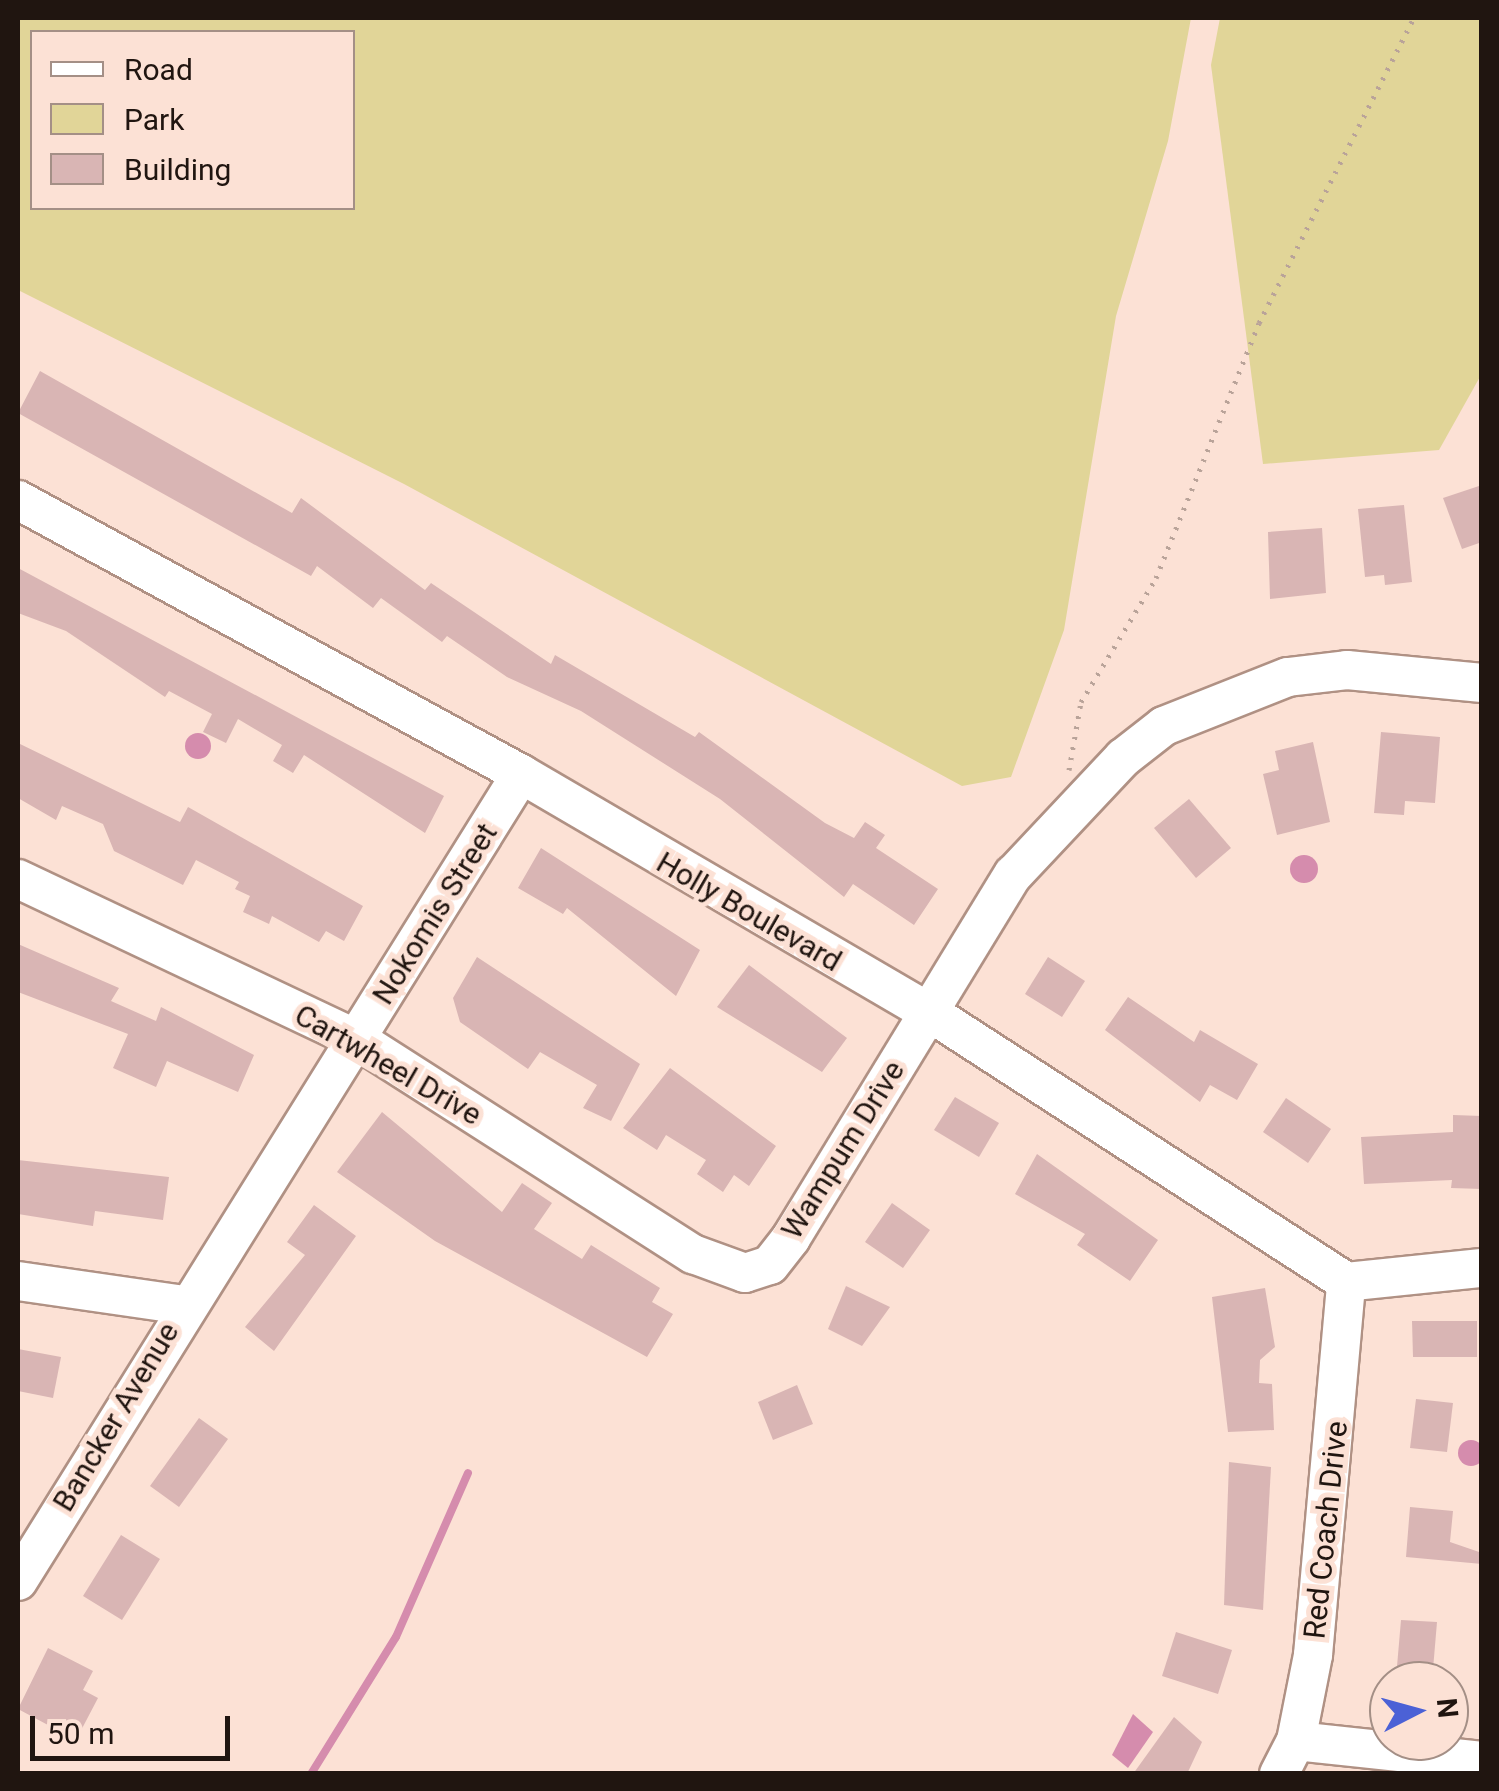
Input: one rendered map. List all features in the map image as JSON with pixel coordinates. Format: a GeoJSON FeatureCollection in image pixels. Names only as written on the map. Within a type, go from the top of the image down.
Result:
{"type":"FeatureCollection","features":[{"type":"Feature","properties":{"kind":"street","name":"Holly Boulevard"},"geometry":{"type":"LineString","coordinates":[[18,500],[521,774],[929,1012],[1346,1282]]}},
{"type":"Feature","properties":{"kind":"street","name":"Wampum Drive"},"geometry":{"type":"LineString","coordinates":[[746,1273],[770,1265],[791,1238],[929,1012],[1062,814],[1164,726],[1288,677],[1347,670],[1482,683]]}},
{"type":"Feature","properties":{"kind":"street","name":"Nokomis Street"},"geometry":{"type":"LineString","coordinates":[[184,1305],[358,1040],[521,774]]}},
{"type":"Feature","properties":{"kind":"street","name":"Cartwheel Drive"},"geometry":{"type":"LineString","coordinates":[[18,879],[358,1040],[693,1254],[746,1273]]}},
{"type":"Feature","properties":{"kind":"street"},"geometry":{"type":"LineString","coordinates":[[1346,1282],[1482,1268]]}},
{"type":"Feature","properties":{"kind":"street"},"geometry":{"type":"LineString","coordinates":[[18,1281],[184,1305]]}},
{"type":"Feature","properties":{"kind":"street","name":"Red Coach Drive"},"geometry":{"type":"LineString","coordinates":[[1288,1757],[1329,1534],[1346,1282]]}},
{"type":"Feature","properties":{"kind":"street","name":"Bancker Avenue"},"geometry":{"type":"LineString","coordinates":[[18,1580],[184,1305]]}},
{"type":"Feature","properties":{"kind":"street"},"geometry":{"type":"LineString","coordinates":[[1288,1757],[1482,1762]]}},
{"type":"Feature","properties":{"kind":"path"},"geometry":{"type":"LineString","coordinates":[[1062,814],[1081,702],[1156,578],[1259,323],[1414,18]]}},
{"type":"Feature","properties":{"kind":"green space"},"geometry":{"type":"Polygon","coordinates":[[[18,18],[1191,18],[1168,141],[1116,316],[1064,630],[1011,777],[962,786],[404,484],[18,290],[18,18]]]}},
{"type":"Feature","properties":{"kind":"green space"},"geometry":{"type":"Polygon","coordinates":[[[1220,18],[1481,18],[1481,375],[1439,450],[1263,464],[1211,65],[1220,18]]]}},
{"type":"Feature","properties":{"kind":"shaded area"},"geometry":{"type":"Polygon","coordinates":[[[198,733],[207,737],[211,746],[207,755],[198,759],[189,755],[185,746],[189,737],[198,733]]]}},
{"type":"Feature","properties":{"kind":"shaded area"},"geometry":{"type":"Polygon","coordinates":[[[1304,855],[1314,859],[1318,869],[1314,879],[1304,883],[1294,879],[1290,869],[1294,859],[1304,855]]]}},
{"type":"Feature","properties":{"kind":"shaded area"},"geometry":{"type":"Polygon","coordinates":[[[1471,1440],[1481,1443],[1481,1463],[1471,1466],[1461,1463],[1458,1453],[1461,1443],[1471,1440]]]}},
{"type":"Feature","properties":{"kind":"shaded area"},"geometry":{"type":"Polygon","coordinates":[[[1133,1714],[1153,1732],[1128,1768],[1112,1755],[1133,1714]]]}},
{"type":"Feature","properties":{"kind":"building"},"geometry":{"type":"Polygon","coordinates":[[[40,371],[292,513],[301,498],[425,590],[431,583],[551,664],[555,655],[695,737],[699,732],[825,823],[854,838],[865,822],[885,835],[876,848],[938,889],[914,925],[853,884],[844,897],[720,799],[581,711],[507,677],[447,636],[442,642],[381,598],[373,608],[317,566],[311,576],[18,413],[40,371]]]}},
{"type":"Feature","properties":{"kind":"building"},"geometry":{"type":"Polygon","coordinates":[[[1482,485],[1482,542],[1462,549],[1443,498],[1482,485]]]}},
{"type":"Feature","properties":{"kind":"building"},"geometry":{"type":"Polygon","coordinates":[[[1404,505],[1412,582],[1385,585],[1384,575],[1365,577],[1358,509],[1404,505]]]}},
{"type":"Feature","properties":{"kind":"building"},"geometry":{"type":"Polygon","coordinates":[[[1322,528],[1326,593],[1270,599],[1268,532],[1322,528]]]}},
{"type":"Feature","properties":{"kind":"building"},"geometry":{"type":"Polygon","coordinates":[[[18,568],[444,796],[425,833],[304,755],[293,773],[273,761],[282,745],[238,719],[226,743],[203,732],[212,714],[169,691],[165,697],[66,631],[18,613],[18,568]]]}},
{"type":"Feature","properties":{"kind":"building"},"geometry":{"type":"Polygon","coordinates":[[[1381,732],[1440,737],[1435,803],[1405,801],[1404,815],[1374,813],[1381,732]]]}},
{"type":"Feature","properties":{"kind":"building"},"geometry":{"type":"Polygon","coordinates":[[[1313,742],[1330,822],[1277,835],[1263,774],[1279,770],[1275,751],[1313,742]]]}},
{"type":"Feature","properties":{"kind":"building"},"geometry":{"type":"Polygon","coordinates":[[[18,743],[180,822],[188,807],[363,906],[344,941],[326,931],[319,942],[272,916],[269,924],[243,912],[250,896],[235,889],[239,882],[196,860],[183,885],[114,851],[103,824],[62,806],[56,820],[18,798],[18,743]]]}},
{"type":"Feature","properties":{"kind":"building"},"geometry":{"type":"Polygon","coordinates":[[[1189,799],[1231,848],[1196,878],[1154,828],[1189,799]]]}},
{"type":"Feature","properties":{"kind":"building"},"geometry":{"type":"Polygon","coordinates":[[[541,848],[700,950],[676,996],[567,908],[563,914],[518,888],[541,848]]]}},
{"type":"Feature","properties":{"kind":"building"},"geometry":{"type":"Polygon","coordinates":[[[18,944],[119,988],[111,1001],[156,1021],[161,1007],[254,1055],[238,1092],[167,1061],[156,1087],[113,1068],[128,1034],[18,992],[18,944]]]}},
{"type":"Feature","properties":{"kind":"building"},"geometry":{"type":"Polygon","coordinates":[[[477,957],[640,1064],[611,1121],[583,1108],[597,1085],[540,1052],[528,1069],[460,1022],[453,998],[477,957]]]}},
{"type":"Feature","properties":{"kind":"building"},"geometry":{"type":"Polygon","coordinates":[[[1048,957],[1085,981],[1062,1017],[1025,994],[1048,957]]]}},
{"type":"Feature","properties":{"kind":"building"},"geometry":{"type":"Polygon","coordinates":[[[749,965],[847,1038],[822,1072],[717,1007],[749,965]]]}},
{"type":"Feature","properties":{"kind":"building"},"geometry":{"type":"Polygon","coordinates":[[[1128,997],[1194,1042],[1200,1030],[1258,1064],[1237,1100],[1210,1085],[1200,1102],[1105,1030],[1128,997]]]}},
{"type":"Feature","properties":{"kind":"building"},"geometry":{"type":"Polygon","coordinates":[[[670,1068],[776,1146],[749,1186],[734,1175],[723,1192],[697,1174],[706,1160],[666,1135],[657,1150],[623,1128],[670,1068]]]}},
{"type":"Feature","properties":{"kind":"building"},"geometry":{"type":"Polygon","coordinates":[[[955,1097],[999,1123],[979,1157],[934,1130],[955,1097]]]}},
{"type":"Feature","properties":{"kind":"building"},"geometry":{"type":"Polygon","coordinates":[[[1286,1098],[1331,1129],[1308,1163],[1263,1132],[1286,1098]]]}},
{"type":"Feature","properties":{"kind":"building"},"geometry":{"type":"Polygon","coordinates":[[[382,1112],[502,1212],[522,1183],[552,1203],[534,1229],[582,1259],[591,1245],[660,1288],[652,1302],[673,1314],[647,1357],[435,1241],[337,1172],[382,1112]]]}},
{"type":"Feature","properties":{"kind":"building"},"geometry":{"type":"Polygon","coordinates":[[[1453,1115],[1482,1116],[1482,1189],[1451,1188],[1452,1180],[1364,1184],[1361,1137],[1453,1132],[1453,1115]]]}},
{"type":"Feature","properties":{"kind":"building"},"geometry":{"type":"Polygon","coordinates":[[[1037,1154],[1158,1240],[1130,1281],[1077,1245],[1085,1234],[1015,1194],[1037,1154]]]}},
{"type":"Feature","properties":{"kind":"building"},"geometry":{"type":"Polygon","coordinates":[[[18,1160],[169,1177],[163,1220],[95,1211],[93,1226],[18,1214],[18,1160]]]}},
{"type":"Feature","properties":{"kind":"building"},"geometry":{"type":"Polygon","coordinates":[[[892,1203],[930,1230],[903,1268],[865,1242],[892,1203]]]}},
{"type":"Feature","properties":{"kind":"building"},"geometry":{"type":"Polygon","coordinates":[[[314,1205],[356,1236],[274,1351],[245,1327],[305,1255],[287,1242],[314,1205]]]}},
{"type":"Feature","properties":{"kind":"building"},"geometry":{"type":"Polygon","coordinates":[[[846,1286],[890,1307],[862,1346],[828,1329],[846,1286]]]}},
{"type":"Feature","properties":{"kind":"building"},"geometry":{"type":"Polygon","coordinates":[[[1265,1288],[1275,1347],[1260,1360],[1259,1383],[1272,1384],[1274,1430],[1228,1432],[1212,1297],[1265,1288]]]}},
{"type":"Feature","properties":{"kind":"building"},"geometry":{"type":"Polygon","coordinates":[[[1412,1321],[1477,1321],[1477,1357],[1413,1357],[1412,1321]]]}},
{"type":"Feature","properties":{"kind":"building"},"geometry":{"type":"Polygon","coordinates":[[[18,1349],[61,1357],[53,1398],[18,1391],[18,1349]]]}},
{"type":"Feature","properties":{"kind":"building"},"geometry":{"type":"Polygon","coordinates":[[[797,1385],[813,1424],[773,1440],[758,1402],[797,1385]]]}},
{"type":"Feature","properties":{"kind":"building"},"geometry":{"type":"Polygon","coordinates":[[[1416,1399],[1453,1403],[1447,1452],[1410,1448],[1416,1399]]]}},
{"type":"Feature","properties":{"kind":"building"},"geometry":{"type":"Polygon","coordinates":[[[199,1418],[228,1439],[179,1507],[150,1486],[199,1418]]]}},
{"type":"Feature","properties":{"kind":"building"},"geometry":{"type":"Polygon","coordinates":[[[1229,1462],[1271,1467],[1263,1610],[1224,1605],[1229,1462]]]}},
{"type":"Feature","properties":{"kind":"building"},"geometry":{"type":"Polygon","coordinates":[[[1410,1507],[1453,1511],[1450,1542],[1482,1553],[1482,1564],[1406,1557],[1410,1507]]]}},
{"type":"Feature","properties":{"kind":"building"},"geometry":{"type":"Polygon","coordinates":[[[121,1535],[160,1559],[122,1620],[83,1596],[121,1535]]]}},
{"type":"Feature","properties":{"kind":"building"},"geometry":{"type":"Polygon","coordinates":[[[1401,1620],[1437,1622],[1434,1661],[1397,1661],[1401,1620]]]}},
{"type":"Feature","properties":{"kind":"building"},"geometry":{"type":"Polygon","coordinates":[[[1176,1632],[1232,1650],[1218,1694],[1162,1676],[1176,1632]]]}},
{"type":"Feature","properties":{"kind":"building"},"geometry":{"type":"Polygon","coordinates":[[[48,1648],[93,1671],[83,1690],[98,1698],[76,1740],[18,1709],[48,1648]]]}},
{"type":"Feature","properties":{"kind":"building"},"geometry":{"type":"Polygon","coordinates":[[[1174,1717],[1202,1742],[1187,1774],[1133,1774],[1174,1717]]]}},
{"type":"Feature","properties":{"kind":"waterway"},"geometry":{"type":"LineString","coordinates":[[311,1774],[396,1637],[468,1473]]}}]}
